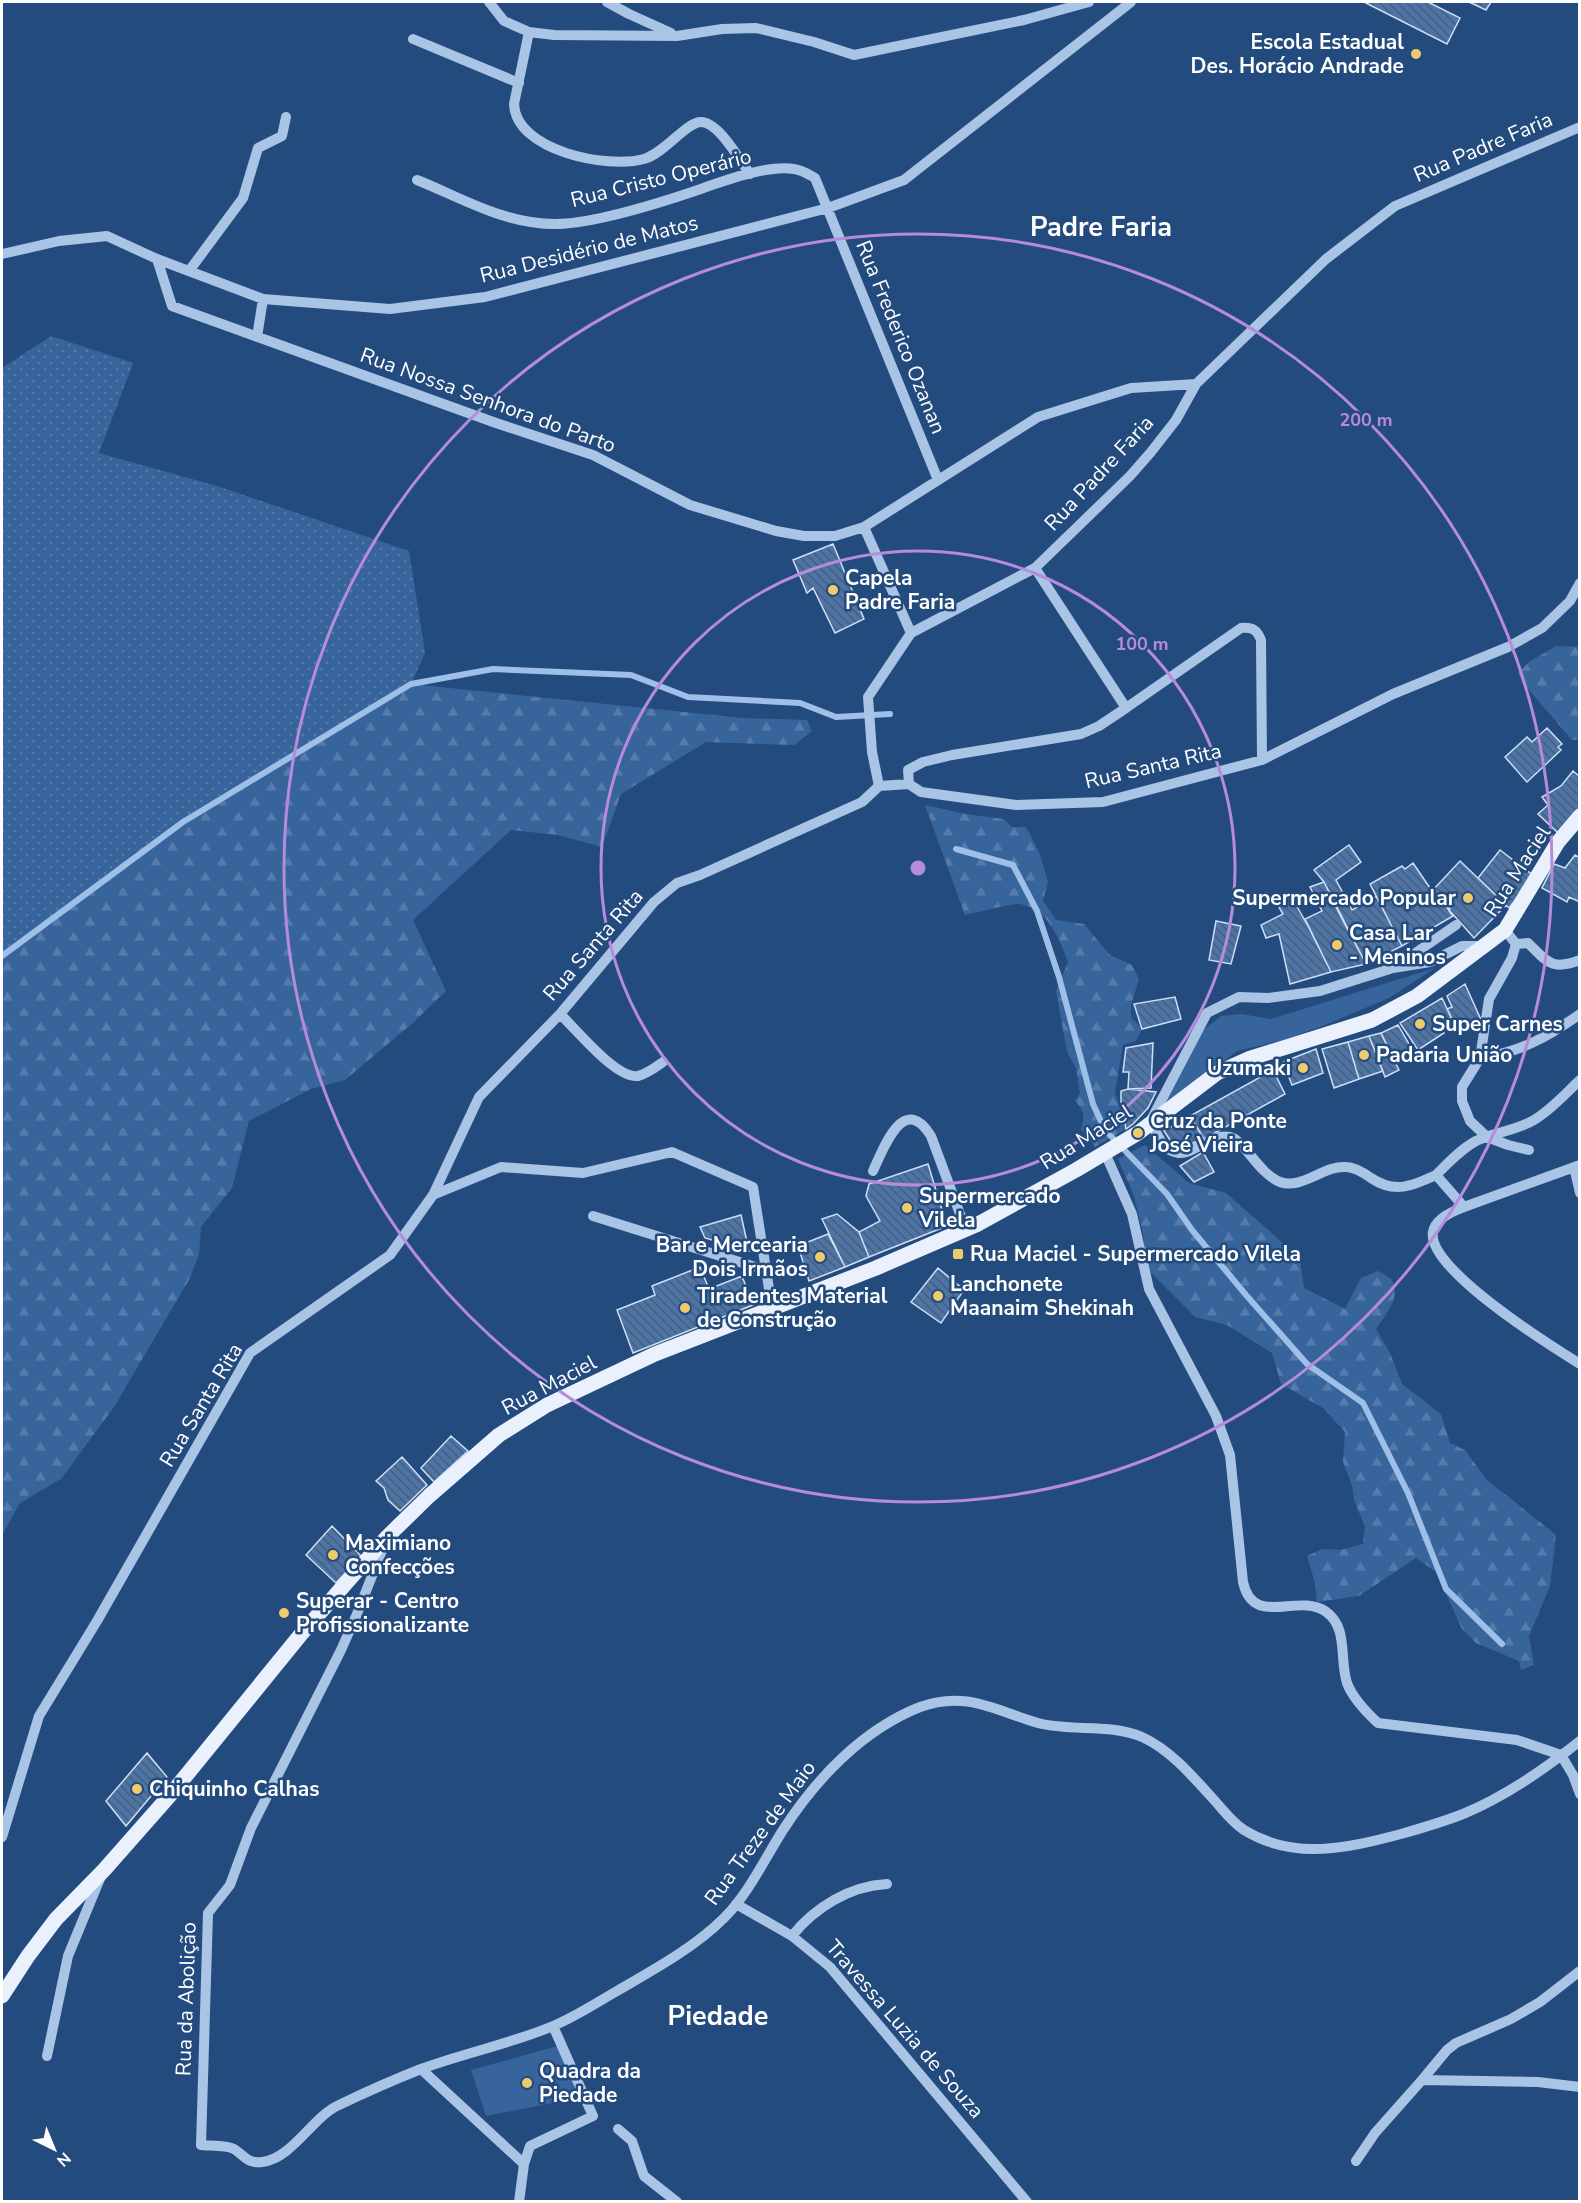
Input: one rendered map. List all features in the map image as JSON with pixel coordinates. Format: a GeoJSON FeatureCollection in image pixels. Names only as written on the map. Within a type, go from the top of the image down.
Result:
{"type":"FeatureCollection","features":[{"type":"Feature","properties":{"kind":"main road","name":"Rua Maciel"},"geometry":{"type":"LineString","coordinates":[[2,1996],[56,1919],[104,1870],[171,1794],[302,1633],[387,1537],[463,1464],[499,1435],[547,1405],[655,1354],[876,1268],[966,1230],[1138,1133],[1217,1073],[1248,1059],[1372,1020],[1417,996],[1487,946],[1505,930],[1558,843],[1580,816]]}},
{"type":"Feature","properties":{"kind":"street"},"geometry":{"type":"LineString","coordinates":[[489,2],[504,21],[529,32],[554,35],[677,36],[722,29],[756,28],[814,42],[854,55],[1024,20],[1089,2]]}},
{"type":"Feature","properties":{"kind":"street"},"geometry":{"type":"LineString","coordinates":[[607,2],[677,36]]}},
{"type":"Feature","properties":{"kind":"street","name":"Rua Desidério de Matos"},"geometry":{"type":"LineString","coordinates":[[2,254],[59,241],[107,236],[158,259],[263,299],[390,309],[485,297],[828,208],[904,180],[1131,2]]}},
{"type":"Feature","properties":{"kind":"street"},"geometry":{"type":"LineString","coordinates":[[529,32],[514,114],[519,123],[545,145],[591,159],[624,162],[645,159],[663,150],[694,123],[702,122],[718,129],[750,174]]}},
{"type":"Feature","properties":{"kind":"street"},"geometry":{"type":"LineString","coordinates":[[414,39],[519,83]]}},
{"type":"Feature","properties":{"kind":"street"},"geometry":{"type":"LineString","coordinates":[[189,271],[243,198],[258,148],[282,136],[286,117]]}},
{"type":"Feature","properties":{"kind":"street","name":"Rua Padre Faria"},"geometry":{"type":"LineString","coordinates":[[879,786],[872,752],[868,697],[911,633],[1035,568],[1137,468],[1176,420],[1196,384],[1326,259],[1395,206],[1580,127]]}},
{"type":"Feature","properties":{"kind":"street","name":"Rua Cristo Operário"},"geometry":{"type":"LineString","coordinates":[[417,180],[492,213],[524,222],[557,224],[636,208],[750,174],[793,168],[804,171],[815,178],[828,208]]}},
{"type":"Feature","properties":{"kind":"street","name":"Rua Frederico Ozanan"},"geometry":{"type":"LineString","coordinates":[[828,208],[938,480]]}},
{"type":"Feature","properties":{"kind":"street","name":"Rua Nossa Senhora do Parto"},"geometry":{"type":"LineString","coordinates":[[158,259],[172,306],[496,423],[593,455],[690,505],[776,531],[804,536],[835,536],[864,527],[1038,417],[1131,388],[1196,384]]}},
{"type":"Feature","properties":{"kind":"street"},"geometry":{"type":"LineString","coordinates":[[257,337],[263,299]]}},
{"type":"Feature","properties":{"kind":"street"},"geometry":{"type":"LineString","coordinates":[[864,527],[911,633]]}},
{"type":"Feature","properties":{"kind":"street"},"geometry":{"type":"LineString","coordinates":[[1035,568],[1126,708]]}},
{"type":"Feature","properties":{"kind":"street","name":"Rua Santa Rita"},"geometry":{"type":"LineString","coordinates":[[2,1837],[39,1716],[97,1622],[250,1353],[390,1255],[433,1195],[479,1097],[560,1014],[654,902],[677,883],[700,875],[862,802],[879,786],[909,784],[921,792],[1016,806],[1103,802],[1262,760],[1393,694],[1525,638],[1542,628],[1570,601],[1580,583]]}},
{"type":"Feature","properties":{"kind":"street"},"geometry":{"type":"LineString","coordinates":[[909,784],[908,770],[923,762],[988,748],[1081,734],[1100,726],[1241,628],[1251,627],[1261,640],[1262,760]]}},
{"type":"Feature","properties":{"kind":"street"},"geometry":{"type":"LineString","coordinates":[[1393,968],[1456,925]]}},
{"type":"Feature","properties":{"kind":"street"},"geometry":{"type":"LineString","coordinates":[[1505,930],[1516,944]]}},
{"type":"Feature","properties":{"kind":"street"},"geometry":{"type":"LineString","coordinates":[[1516,944],[1528,944],[1554,966],[1564,966],[1580,960]]}},
{"type":"Feature","properties":{"kind":"street"},"geometry":{"type":"LineString","coordinates":[[1516,944],[1512,958],[1490,999],[1480,1058],[1462,1087],[1462,1101],[1470,1121],[1487,1137],[1529,1150]]}},
{"type":"Feature","properties":{"kind":"street","name":"Rua Maciel"},"geometry":{"type":"LineString","coordinates":[[1150,1122],[1207,1013],[1239,997],[1268,998],[1320,991],[1393,968],[1430,962],[1462,946],[1487,946]]}},
{"type":"Feature","properties":{"kind":"street"},"geometry":{"type":"LineString","coordinates":[[560,1014],[609,1062],[627,1074],[636,1076],[648,1072],[663,1062]]}},
{"type":"Feature","properties":{"kind":"street"},"geometry":{"type":"LineString","coordinates":[[1480,1058],[1507,1054],[1540,1039],[1580,1014]]}},
{"type":"Feature","properties":{"kind":"street"},"geometry":{"type":"LineString","coordinates":[[1150,1122],[1165,1148],[1178,1153],[1222,1136],[1233,1137],[1264,1171],[1278,1181],[1289,1185],[1331,1168],[1345,1166],[1354,1168],[1379,1184],[1392,1188],[1405,1187],[1436,1174],[1467,1147],[1534,1120],[1556,1104],[1580,1080]]}},
{"type":"Feature","properties":{"kind":"street"},"geometry":{"type":"LineString","coordinates":[[873,1171],[890,1136],[906,1121],[914,1118],[919,1120],[931,1136],[966,1230]]}},
{"type":"Feature","properties":{"kind":"street"},"geometry":{"type":"LineString","coordinates":[[1110,1150],[1132,1214],[1149,1289],[1216,1416],[1230,1455],[1243,1582],[1252,1602],[1260,1606],[1308,1605],[1324,1610],[1335,1621],[1342,1636],[1348,1684],[1366,1711],[1378,1723],[1517,1740],[1561,1755],[1574,1775],[1580,1794]]}},
{"type":"Feature","properties":{"kind":"street"},"geometry":{"type":"LineString","coordinates":[[433,1195],[501,1167],[583,1173],[672,1152],[753,1187],[772,1308]]}},
{"type":"Feature","properties":{"kind":"street"},"geometry":{"type":"LineString","coordinates":[[1580,1192],[1577,1166],[1464,1206],[1449,1214],[1434,1227],[1432,1233],[1438,1251],[1452,1268],[1482,1296],[1534,1336],[1580,1364]]}},
{"type":"Feature","properties":{"kind":"street"},"geometry":{"type":"LineString","coordinates":[[1436,1174],[1464,1206]]}},
{"type":"Feature","properties":{"kind":"street"},"geometry":{"type":"LineString","coordinates":[[593,1216],[765,1270]]}},
{"type":"Feature","properties":{"kind":"street","name":"Rua da Abolição"},"geometry":{"type":"LineString","coordinates":[[201,2145],[208,1913],[230,1885],[251,1828],[307,1721],[357,1614],[387,1537]]}},
{"type":"Feature","properties":{"kind":"street","name":"Rua Treze de Maio"},"geometry":{"type":"LineString","coordinates":[[201,2145],[233,2149],[239,2155],[254,2162],[263,2163],[273,2160],[328,2111],[421,2069],[553,2026],[657,1967],[722,1919],[736,1904],[795,1813],[822,1778],[845,1756],[893,1720],[932,1703],[948,1701],[987,1704],[1042,1724],[1116,1730],[1140,1736],[1166,1752],[1240,1828],[1294,1849],[1316,1851],[1412,1831],[1464,1814],[1508,1791],[1580,1741]]}},
{"type":"Feature","properties":{"kind":"street","name":"Rua Maciel"},"geometry":{"type":"LineString","coordinates":[[47,2056],[68,1956],[104,1870]]}},
{"type":"Feature","properties":{"kind":"street"},"geometry":{"type":"LineString","coordinates":[[792,1936],[808,1920],[835,1900],[863,1887],[887,1884]]}},
{"type":"Feature","properties":{"kind":"street","name":"Travessa Luzia de Souza"},"geometry":{"type":"LineString","coordinates":[[736,1904],[792,1936],[830,1967],[1027,2202]]}},
{"type":"Feature","properties":{"kind":"street"},"geometry":{"type":"LineString","coordinates":[[1356,2161],[1375,2133],[1447,2050],[1456,2043],[1511,2019],[1540,2002],[1580,1971]]}},
{"type":"Feature","properties":{"kind":"street"},"geometry":{"type":"LineString","coordinates":[[519,2202],[524,2164],[530,2146],[592,2116],[553,2026]]}},
{"type":"Feature","properties":{"kind":"street"},"geometry":{"type":"LineString","coordinates":[[421,2069],[524,2164]]}},
{"type":"Feature","properties":{"kind":"street"},"geometry":{"type":"LineString","coordinates":[[1422,2080],[1538,2082],[1580,2087]]}},
{"type":"Feature","properties":{"kind":"street"},"geometry":{"type":"LineString","coordinates":[[618,2129],[632,2141],[644,2176],[677,2202]]}},
{"type":"Feature","properties":{"kind":"green space"},"geometry":{"type":"Polygon","coordinates":[[[51,336],[133,363],[99,453],[217,486],[409,551],[425,653],[411,684],[141,848],[2,956],[2,368],[51,336]]]}},
{"type":"Feature","properties":{"kind":"green space"},"geometry":{"type":"Polygon","coordinates":[[[1556,646],[1579,647],[1579,740],[1572,740],[1523,683],[1518,673],[1529,662],[1556,646]]]}},
{"type":"Feature","properties":{"kind":"green space"},"geometry":{"type":"Polygon","coordinates":[[[411,684],[743,718],[807,720],[812,731],[794,745],[706,742],[621,794],[602,847],[558,835],[511,830],[413,920],[446,991],[415,1021],[345,1080],[311,1089],[249,1121],[232,1188],[201,1227],[199,1254],[190,1278],[114,1407],[61,1479],[20,1503],[2,1535],[2,956],[141,848],[411,684]]]}},
{"type":"Feature","properties":{"kind":"green space"},"geometry":{"type":"Polygon","coordinates":[[[925,805],[965,814],[1004,819],[1012,827],[1026,827],[1039,852],[1048,882],[1043,901],[1056,920],[1084,924],[1110,955],[1132,965],[1139,979],[1131,1005],[1131,1017],[1142,1029],[1136,1041],[1123,1045],[1115,1092],[1126,1129],[1095,1147],[1081,1129],[1083,1114],[1075,1101],[1080,1093],[1076,1068],[1067,1052],[1056,991],[1068,962],[1061,944],[1045,918],[1030,907],[1016,904],[965,915],[925,805]]]}},
{"type":"Feature","properties":{"kind":"green space"},"geometry":{"type":"Polygon","coordinates":[[[1435,968],[1389,998],[1325,1025],[1283,1040],[1237,1051],[1156,1111],[1196,1036],[1221,1016],[1241,1014],[1271,1019],[1435,968]]]}},
{"type":"Feature","properties":{"kind":"green space"},"geometry":{"type":"Polygon","coordinates":[[[1145,1145],[1189,1183],[1226,1193],[1300,1258],[1304,1288],[1345,1309],[1361,1278],[1378,1271],[1391,1279],[1394,1285],[1394,1298],[1388,1312],[1376,1329],[1390,1353],[1402,1384],[1441,1414],[1450,1443],[1465,1450],[1486,1479],[1556,1535],[1550,1586],[1529,1636],[1534,1665],[1521,1670],[1519,1661],[1476,1643],[1462,1629],[1436,1572],[1416,1558],[1359,1596],[1317,1602],[1315,1583],[1307,1556],[1322,1549],[1340,1550],[1363,1544],[1365,1527],[1343,1462],[1345,1432],[1323,1408],[1281,1384],[1272,1353],[1227,1325],[1195,1317],[1151,1273],[1134,1196],[1118,1159],[1145,1145]]]}},
{"type":"Feature","properties":{"kind":"green space","name":"Quadra da Piedade"},"geometry":{"type":"Polygon","coordinates":[[[561,2045],[584,2097],[486,2116],[471,2070],[561,2045]]]}},
{"type":"Feature","properties":{"kind":"building"},"geometry":{"type":"Polygon","coordinates":[[[1364,2],[1428,2],[1460,18],[1447,44],[1364,2]]]}},
{"type":"Feature","properties":{"kind":"building"},"geometry":{"type":"Polygon","coordinates":[[[1469,2],[1491,2],[1486,10],[1469,2]]]}},
{"type":"Feature","properties":{"kind":"building","name":"Capela Padre Faria"},"geometry":{"type":"Polygon","coordinates":[[[833,544],[864,619],[835,633],[813,588],[807,593],[793,560],[833,544]]]}},
{"type":"Feature","properties":{"kind":"building"},"geometry":{"type":"Polygon","coordinates":[[[1547,728],[1562,744],[1558,747],[1561,750],[1527,782],[1505,757],[1527,737],[1532,742],[1547,728]]]}},
{"type":"Feature","properties":{"kind":"building"},"geometry":{"type":"Polygon","coordinates":[[[1573,771],[1580,777],[1580,811],[1558,833],[1538,814],[1548,805],[1542,797],[1561,786],[1573,771]]]}},
{"type":"Feature","properties":{"kind":"building"},"geometry":{"type":"Polygon","coordinates":[[[1349,845],[1361,862],[1336,880],[1352,910],[1376,896],[1402,946],[1366,964],[1324,882],[1314,870],[1349,845]]]}},
{"type":"Feature","properties":{"kind":"building"},"geometry":{"type":"Polygon","coordinates":[[[1500,850],[1534,876],[1509,908],[1478,878],[1500,850]]]}},
{"type":"Feature","properties":{"kind":"building"},"geometry":{"type":"Polygon","coordinates":[[[1575,855],[1580,858],[1580,902],[1569,897],[1567,902],[1542,888],[1554,864],[1565,868],[1575,855]]]}},
{"type":"Feature","properties":{"kind":"building","name":"Supermercado Popular"},"geometry":{"type":"Polygon","coordinates":[[[1460,861],[1506,905],[1474,938],[1432,891],[1460,861]]]}},
{"type":"Feature","properties":{"kind":"building"},"geometry":{"type":"Polygon","coordinates":[[[1413,863],[1432,891],[1450,909],[1453,916],[1402,946],[1370,884],[1402,866],[1405,869],[1413,863]]]}},
{"type":"Feature","properties":{"kind":"building","name":"Casa Lar - Meninos"},"geometry":{"type":"Polygon","coordinates":[[[1324,882],[1366,964],[1331,972],[1305,919],[1322,911],[1310,887],[1324,882]]]}},
{"type":"Feature","properties":{"kind":"building"},"geometry":{"type":"Polygon","coordinates":[[[1291,896],[1331,972],[1290,984],[1279,934],[1266,938],[1261,925],[1283,914],[1277,904],[1291,896]]]}},
{"type":"Feature","properties":{"kind":"building"},"geometry":{"type":"Polygon","coordinates":[[[1216,921],[1241,926],[1231,964],[1209,960],[1216,921]]]}},
{"type":"Feature","properties":{"kind":"building"},"geometry":{"type":"Polygon","coordinates":[[[1465,984],[1482,1022],[1458,1032],[1447,1009],[1452,1007],[1447,996],[1465,984]]]}},
{"type":"Feature","properties":{"kind":"building"},"geometry":{"type":"Polygon","coordinates":[[[1175,997],[1181,1019],[1142,1029],[1134,1004],[1175,997]]]}},
{"type":"Feature","properties":{"kind":"building","name":"Super Carnes"},"geometry":{"type":"Polygon","coordinates":[[[1442,998],[1451,1017],[1438,1025],[1444,1033],[1418,1050],[1400,1023],[1442,998]]]}},
{"type":"Feature","properties":{"kind":"building"},"geometry":{"type":"Polygon","coordinates":[[[1398,1025],[1413,1051],[1394,1061],[1381,1033],[1398,1025]]]}},
{"type":"Feature","properties":{"kind":"building"},"geometry":{"type":"Polygon","coordinates":[[[1381,1033],[1399,1070],[1385,1077],[1369,1036],[1381,1033]]]}},
{"type":"Feature","properties":{"kind":"building","name":"Padaria União"},"geometry":{"type":"Polygon","coordinates":[[[1369,1036],[1383,1071],[1359,1079],[1348,1042],[1369,1036]]]}},
{"type":"Feature","properties":{"kind":"building"},"geometry":{"type":"Polygon","coordinates":[[[1348,1042],[1359,1079],[1334,1088],[1322,1049],[1348,1042]]]}},
{"type":"Feature","properties":{"kind":"building"},"geometry":{"type":"Polygon","coordinates":[[[1153,1043],[1151,1088],[1128,1089],[1129,1072],[1123,1072],[1126,1048],[1153,1043]]]}},
{"type":"Feature","properties":{"kind":"building","name":"Uzumaki"},"geometry":{"type":"Polygon","coordinates":[[[1316,1049],[1323,1073],[1292,1085],[1283,1062],[1316,1049]]]}},
{"type":"Feature","properties":{"kind":"building"},"geometry":{"type":"Polygon","coordinates":[[[1273,1070],[1285,1094],[1204,1139],[1190,1116],[1273,1070]]]}},
{"type":"Feature","properties":{"kind":"building"},"geometry":{"type":"Polygon","coordinates":[[[1128,1089],[1156,1092],[1148,1108],[1126,1129],[1121,1091],[1128,1089]]]}},
{"type":"Feature","properties":{"kind":"building"},"geometry":{"type":"Polygon","coordinates":[[[1190,1116],[1204,1139],[1176,1149],[1164,1131],[1190,1116]]]}},
{"type":"Feature","properties":{"kind":"building"},"geometry":{"type":"Polygon","coordinates":[[[1203,1152],[1214,1172],[1194,1182],[1180,1166],[1203,1152]]]}},
{"type":"Feature","properties":{"kind":"building","name":"Supermercado Vilela"},"geometry":{"type":"Polygon","coordinates":[[[928,1164],[947,1226],[869,1257],[859,1232],[880,1221],[866,1196],[869,1184],[928,1164]]]}},
{"type":"Feature","properties":{"kind":"building"},"geometry":{"type":"Polygon","coordinates":[[[837,1214],[859,1232],[869,1257],[845,1267],[822,1219],[837,1214]]]}},
{"type":"Feature","properties":{"kind":"building"},"geometry":{"type":"Polygon","coordinates":[[[741,1215],[749,1251],[705,1238],[700,1227],[741,1215]]]}},
{"type":"Feature","properties":{"kind":"building","name":"Bar e Mercearia Dois Irmãos"},"geometry":{"type":"Polygon","coordinates":[[[828,1234],[845,1267],[809,1281],[798,1246],[828,1234]]]}},
{"type":"Feature","properties":{"kind":"building","name":"Tiradentes Material de Construção"},"geometry":{"type":"Polygon","coordinates":[[[700,1267],[709,1289],[742,1276],[753,1305],[633,1353],[617,1310],[655,1295],[652,1286],[700,1267]]]}},
{"type":"Feature","properties":{"kind":"building","name":"Lanchonete Maanaim Shekinah"},"geometry":{"type":"Polygon","coordinates":[[[938,1268],[964,1290],[941,1323],[911,1302],[938,1268]]]}},
{"type":"Feature","properties":{"kind":"building"},"geometry":{"type":"Polygon","coordinates":[[[451,1436],[468,1451],[434,1482],[421,1468],[451,1436]]]}},
{"type":"Feature","properties":{"kind":"building"},"geometry":{"type":"Polygon","coordinates":[[[402,1457],[427,1485],[400,1511],[388,1500],[384,1488],[376,1481],[402,1457]]]}},
{"type":"Feature","properties":{"kind":"building","name":"Maximiano Confecções"},"geometry":{"type":"Polygon","coordinates":[[[332,1526],[361,1556],[336,1583],[306,1555],[332,1526]]]}},
{"type":"Feature","properties":{"kind":"building","name":"Chiquinho Calhas"},"geometry":{"type":"Polygon","coordinates":[[[147,1753],[167,1777],[126,1826],[106,1801],[147,1753]]]}},
{"type":"Feature","properties":{"kind":"waterway"},"geometry":{"type":"LineString","coordinates":[[2,956],[183,822],[411,684],[493,669],[631,675],[688,697],[800,703],[836,717],[890,714]]}},
{"type":"Feature","properties":{"kind":"waterway"},"geometry":{"type":"LineString","coordinates":[[956,849],[1013,865],[1037,911],[1059,977],[1093,1104],[1105,1130],[1167,1194],[1192,1230],[1307,1364],[1363,1403],[1408,1493],[1446,1589],[1502,1644]]}},
{"type":"Feature","properties":{"kind":"place","name":"Escola Estadual Des. Horácio Andrade"},"geometry":{"type":"Point","coordinates":[1416,54]}},
{"type":"Feature","properties":{"kind":"place","name":"Capela Padre Faria"},"geometry":{"type":"Point","coordinates":[833,590]}},
{"type":"Feature","properties":{"kind":"place","name":"Supermercado Popular"},"geometry":{"type":"Point","coordinates":[1468,898]}},
{"type":"Feature","properties":{"kind":"place","name":"Casa Lar - Meninos"},"geometry":{"type":"Point","coordinates":[1337,945]}},
{"type":"Feature","properties":{"kind":"place","name":"Super Carnes"},"geometry":{"type":"Point","coordinates":[1420,1024]}},
{"type":"Feature","properties":{"kind":"place","name":"Padaria União"},"geometry":{"type":"Point","coordinates":[1364,1055]}},
{"type":"Feature","properties":{"kind":"place","name":"Uzumaki"},"geometry":{"type":"Point","coordinates":[1303,1068]}},
{"type":"Feature","properties":{"kind":"place","name":"Cruz da Ponte José Vieira"},"geometry":{"type":"Point","coordinates":[1138,1133]}},
{"type":"Feature","properties":{"kind":"place","name":"Supermercado Vilela"},"geometry":{"type":"Point","coordinates":[907,1208]}},
{"type":"Feature","properties":{"kind":"place","name":"Rua Maciel - Supermercado Vilela"},"geometry":{"type":"Point","coordinates":[958,1254]}},
{"type":"Feature","properties":{"kind":"place","name":"Bar e Mercearia Dois Irmãos"},"geometry":{"type":"Point","coordinates":[820,1257]}},
{"type":"Feature","properties":{"kind":"place","name":"Lanchonete Maanaim Shekinah"},"geometry":{"type":"Point","coordinates":[938,1296]}},
{"type":"Feature","properties":{"kind":"place","name":"Tiradentes Material de Construção"},"geometry":{"type":"Point","coordinates":[685,1308]}},
{"type":"Feature","properties":{"kind":"place","name":"Maximiano Confecções"},"geometry":{"type":"Point","coordinates":[333,1555]}},
{"type":"Feature","properties":{"kind":"place","name":"Superar - Centro Profissionalizante"},"geometry":{"type":"Point","coordinates":[284,1613]}},
{"type":"Feature","properties":{"kind":"place","name":"Chiquinho Calhas"},"geometry":{"type":"Point","coordinates":[137,1789]}},
{"type":"Feature","properties":{"kind":"place","name":"Quadra da Piedade"},"geometry":{"type":"Point","coordinates":[527,2083]}},
{"type":"Feature","properties":{"kind":"district","name":"Padre Faria"},"geometry":{"type":"Point","coordinates":[1101,227]}},
{"type":"Feature","properties":{"kind":"district","name":"Piedade"},"geometry":{"type":"Point","coordinates":[718,2016]}}]}
